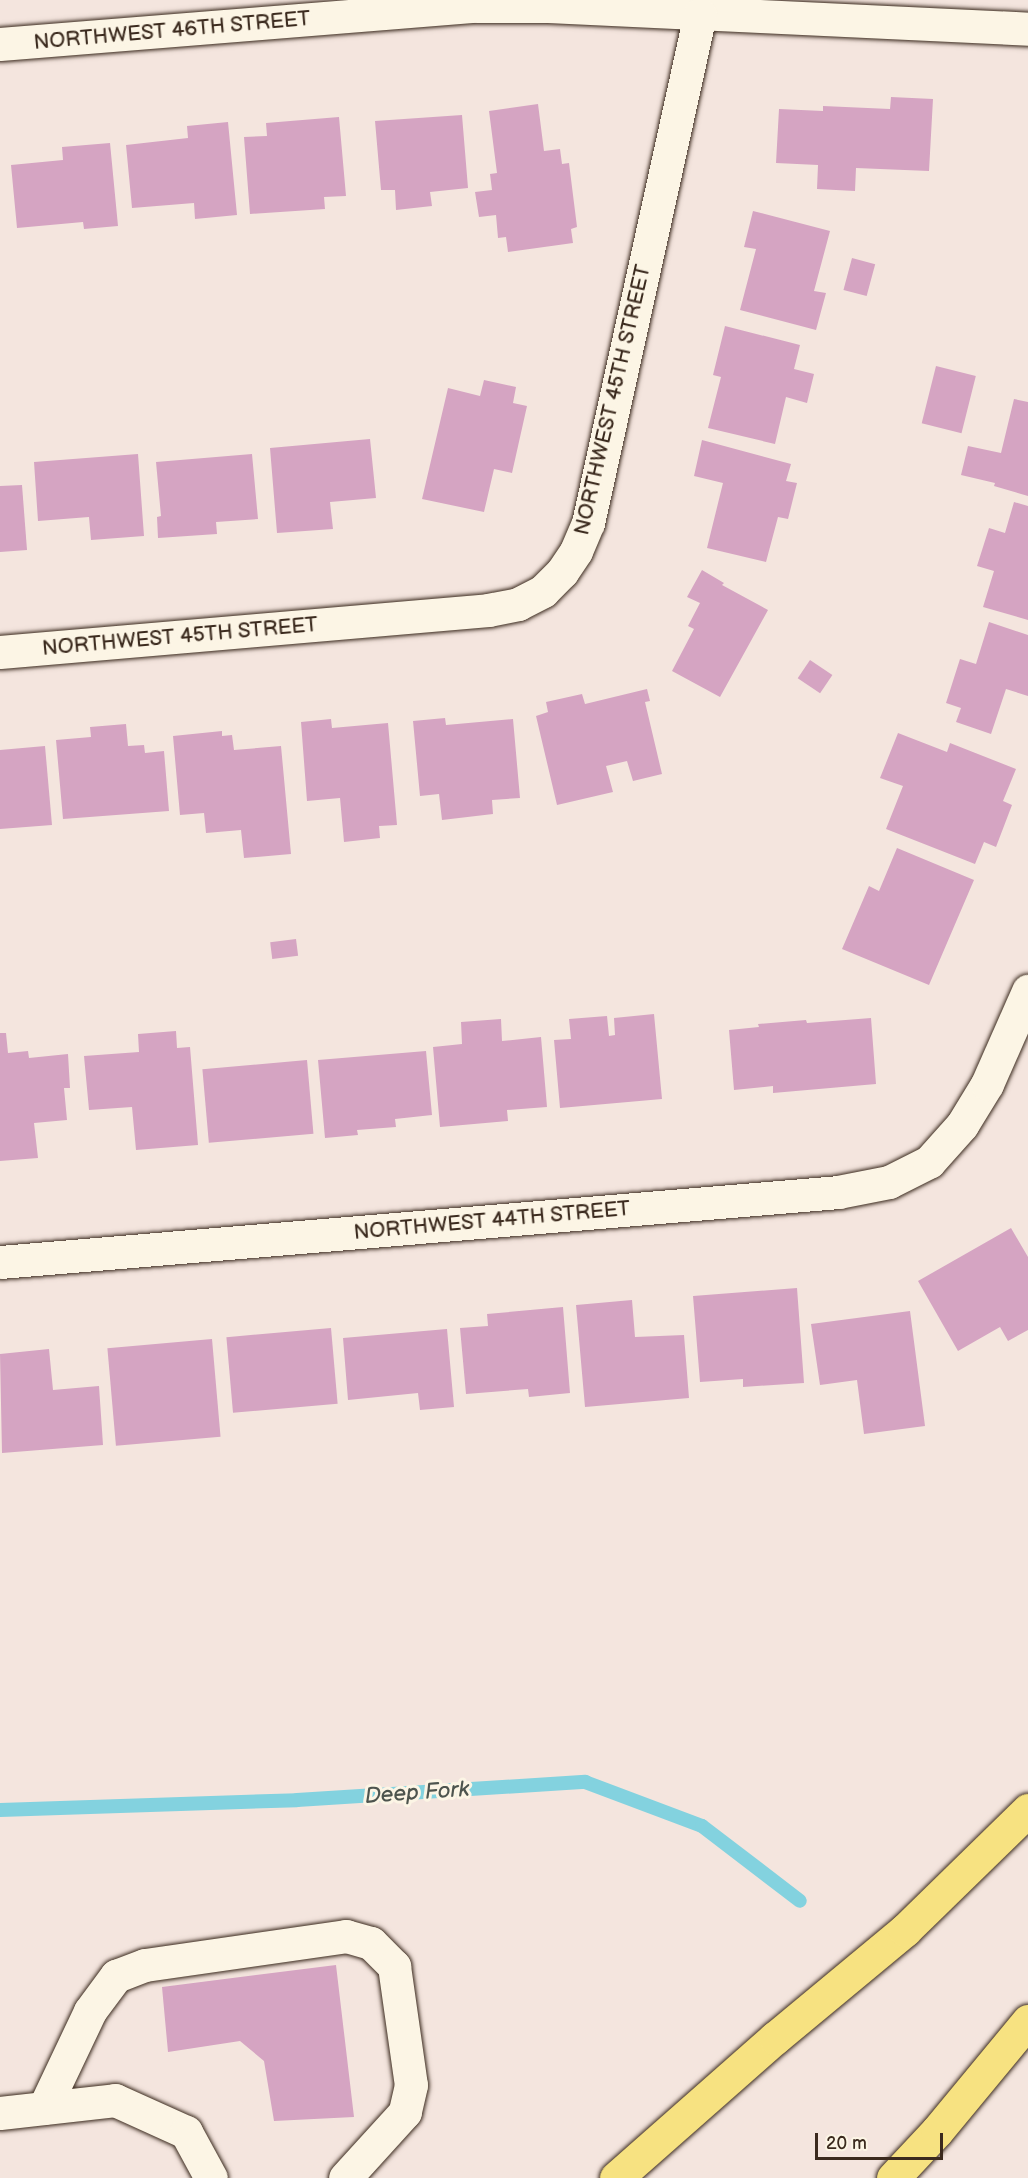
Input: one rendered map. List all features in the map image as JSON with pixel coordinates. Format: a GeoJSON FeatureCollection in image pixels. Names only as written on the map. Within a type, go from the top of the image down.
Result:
{"type":"FeatureCollection","features":[{"type":"Feature","properties":{"kind":"highway"},"geometry":{"type":"LineString","coordinates":[[616,2178],[775,2038],[905,1930],[1028,1810]]}},
{"type":"Feature","properties":{"kind":"highway"},"geometry":{"type":"LineString","coordinates":[[893,2178],[937,2131],[1028,2021]]}},
{"type":"Feature","properties":{"kind":"street","name":"NORTHWEST 46TH STREET"},"geometry":{"type":"LineString","coordinates":[[0,45],[477,6],[548,6],[1028,29]]}},
{"type":"Feature","properties":{"kind":"street","name":"NORTHWEST 45TH STREET"},"geometry":{"type":"LineString","coordinates":[[0,652],[488,610],[518,604],[543,591],[562,572],[576,551],[588,523],[700,14]]}},
{"type":"Feature","properties":{"kind":"street","name":"NORTHWEST 44TH STREET"},"geometry":{"type":"LineString","coordinates":[[0,1262],[838,1192],[889,1182],[929,1162],[962,1125],[987,1084],[1028,991]]}},
{"type":"Feature","properties":{"kind":"street"},"geometry":{"type":"LineString","coordinates":[[44,2108],[90,2011],[116,1976],[146,1965],[346,1936],[371,1943],[394,1966],[411,2085],[405,2112],[345,2178]]}},
{"type":"Feature","properties":{"kind":"street"},"geometry":{"type":"LineString","coordinates":[[0,2113],[115,2100],[186,2132],[211,2178]]}},
{"type":"Feature","properties":{"kind":"building"},"geometry":{"type":"Polygon","coordinates":[[[891,97],[933,99],[929,171],[856,168],[855,191],[817,189],[818,165],[776,163],[779,109],[823,111],[823,106],[890,109],[891,97]]]}},
{"type":"Feature","properties":{"kind":"building"},"geometry":{"type":"Polygon","coordinates":[[[538,104],[544,151],[560,149],[562,164],[569,163],[577,227],[571,229],[573,243],[508,252],[506,237],[498,238],[496,215],[479,217],[475,192],[492,190],[490,174],[497,173],[489,111],[538,104]]]}},
{"type":"Feature","properties":{"kind":"building"},"geometry":{"type":"Polygon","coordinates":[[[462,115],[468,188],[430,192],[432,206],[396,210],[395,190],[381,190],[375,121],[462,115]]]}},
{"type":"Feature","properties":{"kind":"building"},"geometry":{"type":"Polygon","coordinates":[[[339,117],[346,196],[324,197],[325,209],[250,214],[244,137],[267,136],[266,123],[339,117]]]}},
{"type":"Feature","properties":{"kind":"building"},"geometry":{"type":"Polygon","coordinates":[[[228,122],[237,215],[195,219],[194,203],[132,208],[126,145],[188,138],[187,126],[228,122]]]}},
{"type":"Feature","properties":{"kind":"building"},"geometry":{"type":"Polygon","coordinates":[[[110,143],[118,226],[84,229],[83,222],[17,228],[11,165],[63,160],[62,147],[110,143]]]}},
{"type":"Feature","properties":{"kind":"building"},"geometry":{"type":"Polygon","coordinates":[[[753,211],[830,231],[814,291],[826,293],[816,330],[740,310],[756,249],[744,247],[753,211]]]}},
{"type":"Feature","properties":{"kind":"building"},"geometry":{"type":"Polygon","coordinates":[[[852,258],[875,264],[867,296],[843,290],[852,258]]]}},
{"type":"Feature","properties":{"kind":"building"},"geometry":{"type":"Polygon","coordinates":[[[725,326],[800,345],[794,369],[814,374],[807,403],[786,397],[775,444],[708,428],[721,377],[713,375],[725,326]]]}},
{"type":"Feature","properties":{"kind":"building"},"geometry":{"type":"Polygon","coordinates":[[[936,366],[976,376],[962,433],[922,423],[936,366]]]}},
{"type":"Feature","properties":{"kind":"building"},"geometry":{"type":"Polygon","coordinates":[[[484,380],[516,387],[513,403],[527,406],[512,473],[494,469],[484,512],[422,499],[448,388],[480,396],[484,380]]]}},
{"type":"Feature","properties":{"kind":"building"},"geometry":{"type":"Polygon","coordinates":[[[1014,399],[1028,402],[1028,496],[994,486],[995,483],[961,475],[968,446],[1001,453],[1014,399]]]}},
{"type":"Feature","properties":{"kind":"building"},"geometry":{"type":"Polygon","coordinates":[[[370,439],[376,498],[330,502],[333,529],[277,533],[270,448],[370,439]]]}},
{"type":"Feature","properties":{"kind":"building"},"geometry":{"type":"Polygon","coordinates":[[[702,440],[791,464],[786,481],[797,483],[788,519],[778,517],[766,562],[707,548],[723,483],[694,476],[702,440]]]}},
{"type":"Feature","properties":{"kind":"building"},"geometry":{"type":"Polygon","coordinates":[[[138,454],[144,536],[91,540],[89,517],[38,521],[34,462],[138,454]]]}},
{"type":"Feature","properties":{"kind":"building"},"geometry":{"type":"Polygon","coordinates":[[[252,454],[258,519],[216,522],[217,534],[158,538],[157,517],[161,516],[156,462],[252,454]]]}},
{"type":"Feature","properties":{"kind":"building"},"geometry":{"type":"Polygon","coordinates":[[[22,485],[27,550],[0,552],[0,486],[22,485]]]}},
{"type":"Feature","properties":{"kind":"building"},"geometry":{"type":"Polygon","coordinates":[[[1014,502],[1028,506],[1028,620],[983,607],[994,571],[977,566],[989,528],[1005,533],[1014,502]]]}},
{"type":"Feature","properties":{"kind":"building"},"geometry":{"type":"Polygon","coordinates":[[[702,570],[724,583],[722,585],[768,610],[720,697],[672,671],[694,629],[688,626],[700,603],[687,597],[702,570]]]}},
{"type":"Feature","properties":{"kind":"building"},"geometry":{"type":"Polygon","coordinates":[[[989,622],[1028,635],[1028,696],[1006,689],[991,734],[956,722],[961,708],[946,703],[960,659],[976,664],[989,622]]]}},
{"type":"Feature","properties":{"kind":"building"},"geometry":{"type":"Polygon","coordinates":[[[810,660],[832,675],[820,693],[798,678],[810,660]]]}},
{"type":"Feature","properties":{"kind":"building"},"geometry":{"type":"Polygon","coordinates":[[[647,689],[650,701],[645,702],[662,774],[633,781],[627,761],[606,766],[613,792],[557,805],[536,716],[548,712],[546,702],[582,694],[585,704],[647,689]]]}},
{"type":"Feature","properties":{"kind":"building"},"geometry":{"type":"Polygon","coordinates":[[[445,718],[446,725],[513,719],[520,798],[492,800],[493,814],[442,820],[439,794],[420,796],[413,721],[445,718]]]}},
{"type":"Feature","properties":{"kind":"building"},"geometry":{"type":"Polygon","coordinates":[[[331,719],[332,728],[388,723],[397,825],[379,826],[380,838],[344,842],[340,798],[307,801],[301,722],[331,719]]]}},
{"type":"Feature","properties":{"kind":"building"},"geometry":{"type":"Polygon","coordinates":[[[126,724],[128,746],[144,745],[145,753],[164,751],[169,811],[63,819],[56,740],[91,737],[90,727],[126,724]]]}},
{"type":"Feature","properties":{"kind":"building"},"geometry":{"type":"Polygon","coordinates":[[[222,731],[222,736],[232,735],[234,750],[281,746],[291,854],[244,858],[241,830],[206,833],[204,813],[180,815],[173,736],[222,731]]]}},
{"type":"Feature","properties":{"kind":"building"},"geometry":{"type":"Polygon","coordinates":[[[898,733],[947,752],[950,743],[1016,769],[1003,801],[1012,805],[996,847],[984,842],[975,864],[886,829],[903,786],[880,778],[898,733]]]}},
{"type":"Feature","properties":{"kind":"building"},"geometry":{"type":"Polygon","coordinates":[[[45,746],[52,825],[0,829],[0,750],[45,746]]]}},
{"type":"Feature","properties":{"kind":"building"},"geometry":{"type":"Polygon","coordinates":[[[897,848],[974,880],[929,985],[842,949],[869,886],[879,891],[897,848]]]}},
{"type":"Feature","properties":{"kind":"building"},"geometry":{"type":"Polygon","coordinates":[[[296,939],[298,956],[272,959],[270,942],[296,939]]]}},
{"type":"Feature","properties":{"kind":"building"},"geometry":{"type":"Polygon","coordinates":[[[654,1014],[662,1099],[560,1108],[554,1040],[571,1039],[569,1019],[607,1016],[609,1036],[615,1035],[614,1018],[654,1014]]]}},
{"type":"Feature","properties":{"kind":"building"},"geometry":{"type":"Polygon","coordinates":[[[871,1018],[876,1084],[773,1093],[773,1086],[734,1090],[729,1030],[759,1027],[758,1024],[871,1018]]]}},
{"type":"Feature","properties":{"kind":"building"},"geometry":{"type":"Polygon","coordinates":[[[501,1019],[502,1041],[541,1037],[547,1107],[507,1110],[508,1121],[440,1127],[433,1047],[462,1044],[461,1022],[501,1019]]]}},
{"type":"Feature","properties":{"kind":"building"},"geometry":{"type":"Polygon","coordinates":[[[176,1031],[177,1048],[190,1047],[198,1145],[136,1150],[132,1107],[89,1110],[84,1056],[139,1052],[138,1034],[176,1031]]]}},
{"type":"Feature","properties":{"kind":"building"},"geometry":{"type":"Polygon","coordinates":[[[0,1033],[6,1033],[8,1053],[28,1051],[29,1058],[68,1054],[70,1088],[64,1088],[67,1120],[34,1123],[38,1158],[0,1161],[0,1033]]]}},
{"type":"Feature","properties":{"kind":"building"},"geometry":{"type":"Polygon","coordinates":[[[426,1051],[432,1115],[395,1119],[396,1127],[357,1130],[358,1135],[325,1138],[318,1060],[426,1051]]]}},
{"type":"Feature","properties":{"kind":"building"},"geometry":{"type":"Polygon","coordinates":[[[307,1060],[313,1134],[209,1143],[202,1069],[307,1060]]]}},
{"type":"Feature","properties":{"kind":"building"},"geometry":{"type":"Polygon","coordinates":[[[1011,1228],[1028,1257],[1028,1330],[1008,1341],[1000,1327],[958,1351],[918,1281],[1011,1228]]]}},
{"type":"Feature","properties":{"kind":"building"},"geometry":{"type":"Polygon","coordinates":[[[797,1288],[804,1383],[743,1387],[743,1379],[700,1382],[693,1296],[797,1288]]]}},
{"type":"Feature","properties":{"kind":"building"},"geometry":{"type":"Polygon","coordinates":[[[632,1300],[635,1337],[684,1335],[689,1398],[585,1407],[576,1305],[632,1300]]]}},
{"type":"Feature","properties":{"kind":"building"},"geometry":{"type":"Polygon","coordinates":[[[563,1307],[570,1393],[529,1397],[528,1389],[466,1394],[460,1328],[488,1326],[487,1314],[563,1307]]]}},
{"type":"Feature","properties":{"kind":"building"},"geometry":{"type":"Polygon","coordinates":[[[910,1311],[925,1426],[864,1434],[857,1380],[820,1385],[811,1324],[910,1311]]]}},
{"type":"Feature","properties":{"kind":"building"},"geometry":{"type":"Polygon","coordinates":[[[331,1328],[338,1404],[233,1413],[226,1337],[331,1328]]]}},
{"type":"Feature","properties":{"kind":"building"},"geometry":{"type":"Polygon","coordinates":[[[447,1329],[454,1407],[420,1410],[418,1393],[348,1400],[343,1338],[447,1329]]]}},
{"type":"Feature","properties":{"kind":"building"},"geometry":{"type":"Polygon","coordinates":[[[212,1339],[221,1437],[116,1446],[107,1348],[212,1339]]]}},
{"type":"Feature","properties":{"kind":"building"},"geometry":{"type":"Polygon","coordinates":[[[49,1349],[53,1390],[99,1386],[103,1445],[2,1453],[0,1354],[49,1349]]]}},
{"type":"Feature","properties":{"kind":"building"},"geometry":{"type":"Polygon","coordinates":[[[336,1965],[354,2117],[274,2121],[264,2061],[240,2041],[168,2052],[162,1987],[336,1965]]]}},
{"type":"Feature","properties":{"kind":"waterway","name":"Deep Fork"},"geometry":{"type":"LineString","coordinates":[[0,1810],[297,1800],[585,1782],[702,1826],[800,1901]]}}]}
